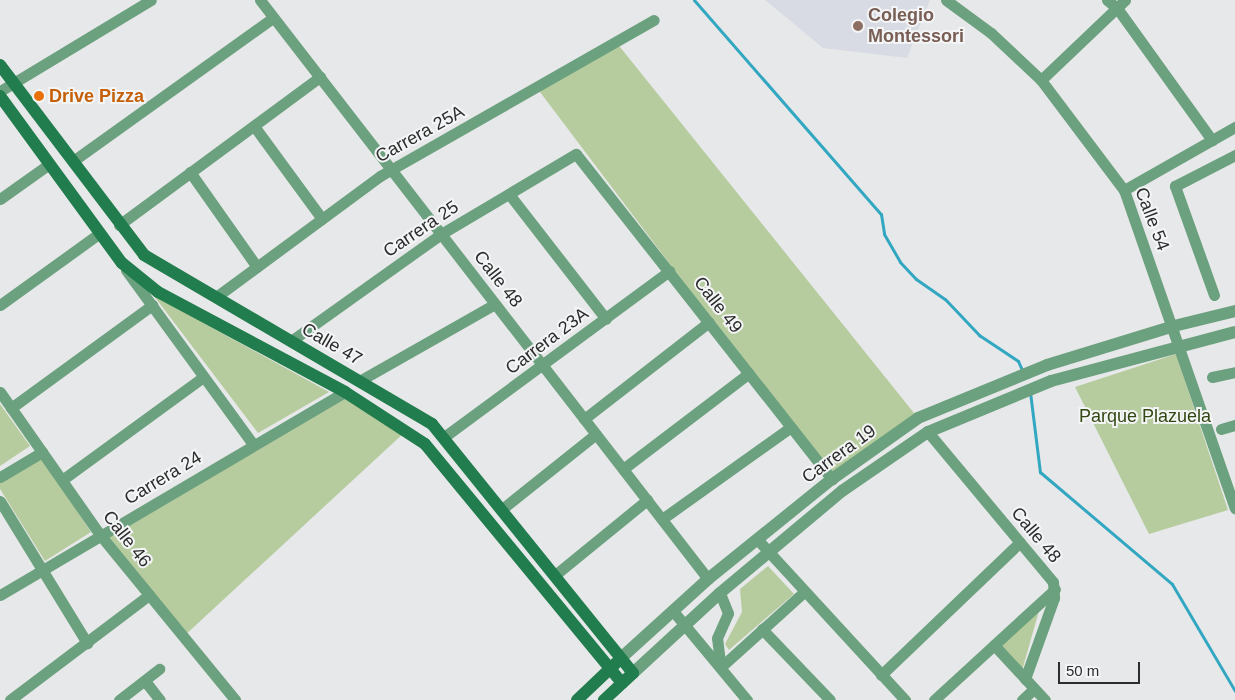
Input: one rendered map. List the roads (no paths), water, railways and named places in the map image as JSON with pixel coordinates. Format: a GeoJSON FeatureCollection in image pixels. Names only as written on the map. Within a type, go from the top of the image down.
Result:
{"type":"FeatureCollection","features":[{"type":"Feature","properties":{"kind":"main road","name":"Calle 47"},"geometry":{"type":"LineString","coordinates":[[0,65],[120,226],[144,255],[418,414],[444,437],[633,673]]}},
{"type":"Feature","properties":{"kind":"main road","name":"Calle 47"},"geometry":{"type":"LineString","coordinates":[[0,96],[122,263],[158,292],[345,392],[425,444],[498,530],[622,683]]}},
{"type":"Feature","properties":{"kind":"main road"},"geometry":{"type":"LineString","coordinates":[[498,530],[502,522],[510,520]]}},
{"type":"Feature","properties":{"kind":"main road","name":"Carrera 19"},"geometry":{"type":"LineString","coordinates":[[578,700],[621,658]]}},
{"type":"Feature","properties":{"kind":"main road","name":"Carrera 19"},"geometry":{"type":"LineString","coordinates":[[604,700],[633,673]]}},
{"type":"Feature","properties":{"kind":"street","name":"Calle 48"},"geometry":{"type":"LineString","coordinates":[[260,0],[708,579]]}},
{"type":"Feature","properties":{"kind":"street","name":"Calle 54"},"geometry":{"type":"LineString","coordinates":[[946,0],[991,33],[1042,80],[1124,190],[1174,326],[1235,508]]}},
{"type":"Feature","properties":{"kind":"street"},"geometry":{"type":"LineString","coordinates":[[1107,0],[1121,4],[1212,140]]}},
{"type":"Feature","properties":{"kind":"street"},"geometry":{"type":"LineString","coordinates":[[0,91],[147,1]]}},
{"type":"Feature","properties":{"kind":"street"},"geometry":{"type":"LineString","coordinates":[[1042,80],[1121,4]]}},
{"type":"Feature","properties":{"kind":"street"},"geometry":{"type":"LineString","coordinates":[[73,161],[273,18]]}},
{"type":"Feature","properties":{"kind":"street","name":"Carrera 25A"},"geometry":{"type":"LineString","coordinates":[[216,297],[322,218],[391,170],[654,20]]}},
{"type":"Feature","properties":{"kind":"street"},"geometry":{"type":"LineString","coordinates":[[120,226],[320,77]]}},
{"type":"Feature","properties":{"kind":"street"},"geometry":{"type":"LineString","coordinates":[[254,126],[322,218]]}},
{"type":"Feature","properties":{"kind":"street"},"geometry":{"type":"LineString","coordinates":[[1124,190],[1235,127]]}},
{"type":"Feature","properties":{"kind":"street","name":"Carrera 25"},"geometry":{"type":"LineString","coordinates":[[291,341],[441,234],[576,154]]}},
{"type":"Feature","properties":{"kind":"street","name":"Calle 49"},"geometry":{"type":"LineString","coordinates":[[576,154],[832,479]]}},
{"type":"Feature","properties":{"kind":"street"},"geometry":{"type":"LineString","coordinates":[[1214,295],[1175,186],[1235,155]]}},
{"type":"Feature","properties":{"kind":"street"},"geometry":{"type":"LineString","coordinates":[[0,199],[49,164]]}},
{"type":"Feature","properties":{"kind":"street"},"geometry":{"type":"LineString","coordinates":[[190,172],[257,267]]}},
{"type":"Feature","properties":{"kind":"street"},"geometry":{"type":"LineString","coordinates":[[509,194],[606,319]]}},
{"type":"Feature","properties":{"kind":"street"},"geometry":{"type":"LineString","coordinates":[[0,305],[100,233]]}},
{"type":"Feature","properties":{"kind":"street","name":"Calle 47"},"geometry":{"type":"LineString","coordinates":[[122,263],[253,444]]}},
{"type":"Feature","properties":{"kind":"street","name":"Carrera 23A"},"geometry":{"type":"LineString","coordinates":[[444,437],[543,366],[669,271]]}},
{"type":"Feature","properties":{"kind":"street"},"geometry":{"type":"LineString","coordinates":[[361,380],[495,304]]}},
{"type":"Feature","properties":{"kind":"street"},"geometry":{"type":"LineString","coordinates":[[11,408],[152,305]]}},
{"type":"Feature","properties":{"kind":"street"},"geometry":{"type":"LineString","coordinates":[[1174,326],[1235,312]]}},
{"type":"Feature","properties":{"kind":"street"},"geometry":{"type":"LineString","coordinates":[[584,419],[709,322]]}},
{"type":"Feature","properties":{"kind":"street","name":"Carrera 19"},"geometry":{"type":"LineString","coordinates":[[621,658],[708,579],[757,539],[832,479],[918,418],[1047,365],[1174,326]]}},
{"type":"Feature","properties":{"kind":"street"},"geometry":{"type":"LineString","coordinates":[[1180,345],[1235,332]]}},
{"type":"Feature","properties":{"kind":"street","name":"Carrera 19"},"geometry":{"type":"LineString","coordinates":[[633,673],[720,593],[842,491],[928,432],[1051,381],[1180,345]]}},
{"type":"Feature","properties":{"kind":"street"},"geometry":{"type":"LineString","coordinates":[[1212,377],[1235,372]]}},
{"type":"Feature","properties":{"kind":"street"},"geometry":{"type":"LineString","coordinates":[[623,468],[749,373]]}},
{"type":"Feature","properties":{"kind":"street"},"geometry":{"type":"LineString","coordinates":[[62,480],[203,377]]}},
{"type":"Feature","properties":{"kind":"street","name":"Calle 46"},"geometry":{"type":"LineString","coordinates":[[0,392],[101,536],[235,700]]}},
{"type":"Feature","properties":{"kind":"street","name":"Carrera 24"},"geometry":{"type":"LineString","coordinates":[[0,595],[253,444],[345,392]]}},
{"type":"Feature","properties":{"kind":"street"},"geometry":{"type":"LineString","coordinates":[[1221,429],[1235,425]]}},
{"type":"Feature","properties":{"kind":"street"},"geometry":{"type":"LineString","coordinates":[[662,519],[791,427]]}},
{"type":"Feature","properties":{"kind":"street","name":"Calle 48"},"geometry":{"type":"LineString","coordinates":[[928,432],[1020,542],[1056,589],[1026,680]]}},
{"type":"Feature","properties":{"kind":"street"},"geometry":{"type":"LineString","coordinates":[[502,509],[596,434]]}},
{"type":"Feature","properties":{"kind":"street"},"geometry":{"type":"LineString","coordinates":[[0,477],[42,452]]}},
{"type":"Feature","properties":{"kind":"street"},"geometry":{"type":"LineString","coordinates":[[555,575],[647,500]]}},
{"type":"Feature","properties":{"kind":"street"},"geometry":{"type":"LineString","coordinates":[[0,501],[41,571],[87,643]]}},
{"type":"Feature","properties":{"kind":"street"},"geometry":{"type":"LineString","coordinates":[[757,539],[905,700]]}},
{"type":"Feature","properties":{"kind":"street"},"geometry":{"type":"LineString","coordinates":[[881,675],[1020,542]]}},
{"type":"Feature","properties":{"kind":"street"},"geometry":{"type":"LineString","coordinates":[[934,700],[1056,589]]}},
{"type":"Feature","properties":{"kind":"street"},"geometry":{"type":"LineString","coordinates":[[722,666],[804,592]]}},
{"type":"Feature","properties":{"kind":"street"},"geometry":{"type":"LineString","coordinates":[[720,593],[728,613],[717,638],[722,666]]}},
{"type":"Feature","properties":{"kind":"street"},"geometry":{"type":"LineString","coordinates":[[10,700],[149,595]]}},
{"type":"Feature","properties":{"kind":"street"},"geometry":{"type":"LineString","coordinates":[[673,611],[722,666],[747,700]]}},
{"type":"Feature","properties":{"kind":"street"},"geometry":{"type":"LineString","coordinates":[[762,629],[830,700]]}},
{"type":"Feature","properties":{"kind":"street"},"geometry":{"type":"LineString","coordinates":[[994,645],[1045,700]]}},
{"type":"Feature","properties":{"kind":"street"},"geometry":{"type":"LineString","coordinates":[[119,700],[159,669]]}},
{"type":"Feature","properties":{"kind":"street"},"geometry":{"type":"LineString","coordinates":[[145,680],[160,700]]}},
{"type":"Feature","properties":{"kind":"street"},"geometry":{"type":"LineString","coordinates":[[1022,700],[1034,689]]}},
{"type":"Feature","properties":{"kind":"waterway"},"geometry":{"type":"LineString","coordinates":[[694,0],[881,214],[884,234],[900,262],[916,279],[945,299],[979,335],[1018,361],[1023,372]]}},
{"type":"Feature","properties":{"kind":"waterway"},"geometry":{"type":"LineString","coordinates":[[1030,392],[1040,472],[1172,584],[1235,691]]}},
{"type":"Feature","properties":{"kind":"place","name":"Colegio Montessori"},"geometry":{"type":"Point","coordinates":[858,26]}},
{"type":"Feature","properties":{"kind":"place","name":"Drive Pizza"},"geometry":{"type":"Point","coordinates":[39,96]}},
{"type":"Feature","properties":{"kind":"park label","name":"Parque Plazuela"},"geometry":{"type":"Point","coordinates":[1145,416]}}]}
